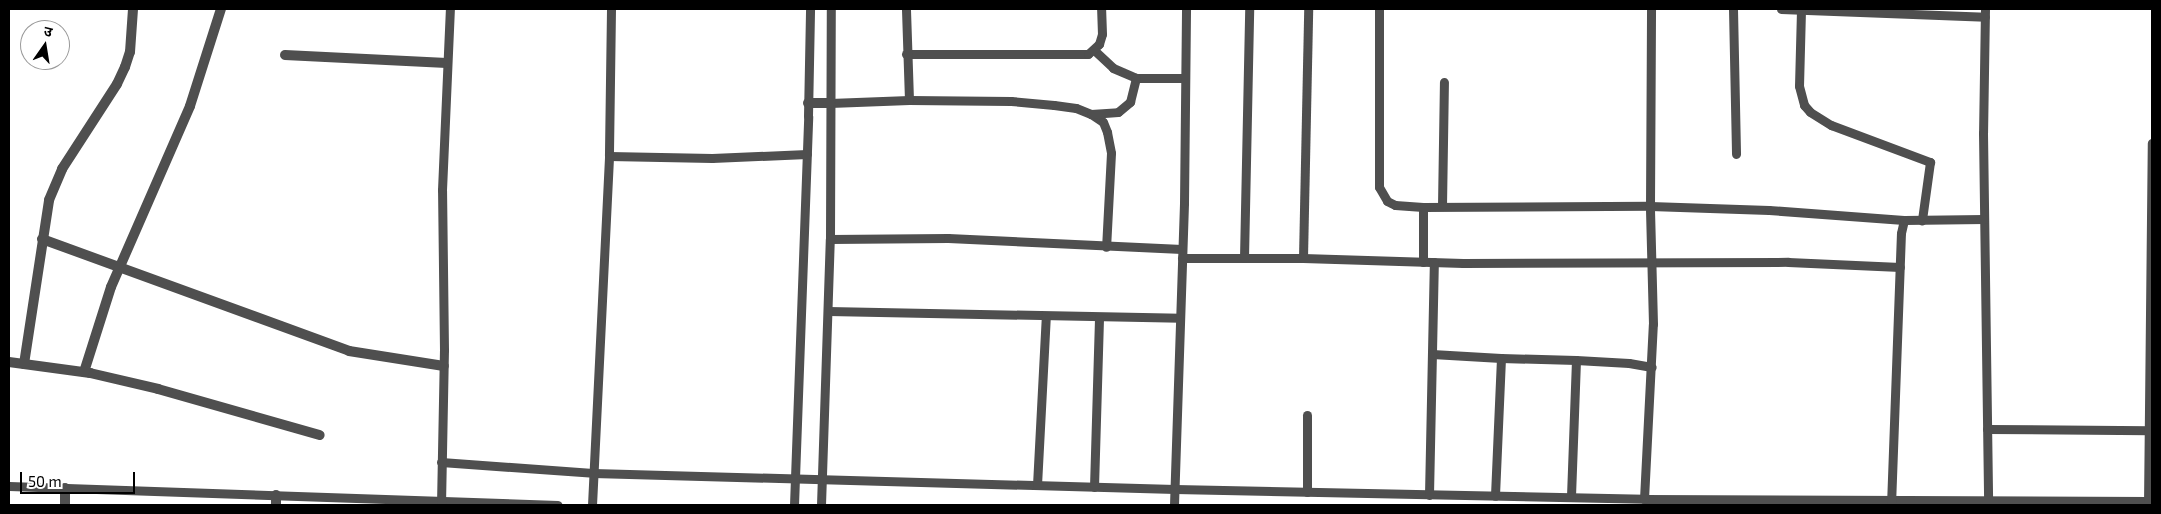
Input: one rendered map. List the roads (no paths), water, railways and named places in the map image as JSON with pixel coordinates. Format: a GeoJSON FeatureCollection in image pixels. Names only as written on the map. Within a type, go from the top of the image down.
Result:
{"type":"FeatureCollection","features":[{"type":"Feature","properties":{"kind":"street"},"geometry":{"type":"LineString","coordinates":[[24,364],[49,200],[62,169],[117,84],[125,67],[130,52],[133,9]]}},
{"type":"Feature","properties":{"kind":"street"},"geometry":{"type":"LineString","coordinates":[[84,372],[101,312],[190,106],[221,9]]}},
{"type":"Feature","properties":{"kind":"street"},"geometry":{"type":"LineString","coordinates":[[284,55],[447,63]]}},
{"type":"Feature","properties":{"kind":"street"},"geometry":{"type":"LineString","coordinates":[[808,103],[830,103]]}},
{"type":"Feature","properties":{"kind":"street"},"geometry":{"type":"LineString","coordinates":[[42,239],[349,351],[444,366]]}},
{"type":"Feature","properties":{"kind":"street"},"geometry":{"type":"LineString","coordinates":[[9,362],[84,372],[158,389],[320,435]]}},
{"type":"Feature","properties":{"kind":"street"},"geometry":{"type":"LineString","coordinates":[[65,505],[66,488]]}},
{"type":"Feature","properties":{"kind":"lane"},"geometry":{"type":"LineString","coordinates":[[441,503],[444,366],[442,190],[450,9]]}},
{"type":"Feature","properties":{"kind":"lane"},"geometry":{"type":"LineString","coordinates":[[592,505],[609,156],[611,9]]}},
{"type":"Feature","properties":{"kind":"lane"},"geometry":{"type":"LineString","coordinates":[[794,505],[807,154],[810,9]]}},
{"type":"Feature","properties":{"kind":"lane"},"geometry":{"type":"LineString","coordinates":[[821,505],[830,239],[831,9]]}},
{"type":"Feature","properties":{"kind":"lane"},"geometry":{"type":"LineString","coordinates":[[906,9],[909,100]]}},
{"type":"Feature","properties":{"kind":"lane"},"geometry":{"type":"LineString","coordinates":[[906,54],[1016,52],[1080,55],[1094,50],[1099,44],[1102,34],[1101,9]]}},
{"type":"Feature","properties":{"kind":"lane"},"geometry":{"type":"LineString","coordinates":[[1174,505],[1182,254],[1186,9]]}},
{"type":"Feature","properties":{"kind":"lane"},"geometry":{"type":"LineString","coordinates":[[1244,258],[1249,9]]}},
{"type":"Feature","properties":{"kind":"lane"},"geometry":{"type":"LineString","coordinates":[[1303,258],[1308,9]]}},
{"type":"Feature","properties":{"kind":"lane"},"geometry":{"type":"LineString","coordinates":[[1380,9],[1380,187],[1387,201],[1395,205],[1423,207],[1650,206],[1769,210],[1904,220],[1984,220]]}},
{"type":"Feature","properties":{"kind":"lane"},"geometry":{"type":"LineString","coordinates":[[1644,498],[1652,367],[1653,263],[1650,206],[1651,9]]}},
{"type":"Feature","properties":{"kind":"lane"},"geometry":{"type":"LineString","coordinates":[[1733,9],[1736,154]]}},
{"type":"Feature","properties":{"kind":"lane"},"geometry":{"type":"LineString","coordinates":[[1781,9],[1985,13],[1983,133],[1988,500]]}},
{"type":"Feature","properties":{"kind":"lane"},"geometry":{"type":"LineString","coordinates":[[1801,10],[1799,86],[1804,105],[1810,112],[1831,125],[1930,162],[1922,220]]}},
{"type":"Feature","properties":{"kind":"lane"},"geometry":{"type":"LineString","coordinates":[[1094,50],[1112,68],[1136,78],[1185,78]]}},
{"type":"Feature","properties":{"kind":"lane"},"geometry":{"type":"LineString","coordinates":[[830,103],[909,100],[1011,101],[1061,106],[1091,114],[1118,112],[1130,102],[1136,78]]}},
{"type":"Feature","properties":{"kind":"lane"},"geometry":{"type":"LineString","coordinates":[[1442,206],[1444,82]]}},
{"type":"Feature","properties":{"kind":"lane"},"geometry":{"type":"LineString","coordinates":[[1091,114],[1102,122],[1110,141],[1106,247]]}},
{"type":"Feature","properties":{"kind":"lane"},"geometry":{"type":"LineString","coordinates":[[441,462],[593,472],[1175,489],[1892,502],[1988,500],[2148,503],[2152,143]]}},
{"type":"Feature","properties":{"kind":"lane"},"geometry":{"type":"LineString","coordinates":[[609,156],[712,158],[807,154]]}},
{"type":"Feature","properties":{"kind":"lane"},"geometry":{"type":"LineString","coordinates":[[1423,207],[1423,262]]}},
{"type":"Feature","properties":{"kind":"lane"},"geometry":{"type":"LineString","coordinates":[[1892,502],[1901,234],[1904,220]]}},
{"type":"Feature","properties":{"kind":"lane"},"geometry":{"type":"LineString","coordinates":[[830,239],[948,238],[1106,247],[1244,258],[1423,262],[1788,262],[1900,267]]}},
{"type":"Feature","properties":{"kind":"lane"},"geometry":{"type":"LineString","coordinates":[[1429,495],[1434,262]]}},
{"type":"Feature","properties":{"kind":"lane"},"geometry":{"type":"LineString","coordinates":[[828,311],[1180,318]]}},
{"type":"Feature","properties":{"kind":"lane"},"geometry":{"type":"LineString","coordinates":[[1037,485],[1046,316]]}},
{"type":"Feature","properties":{"kind":"lane"},"geometry":{"type":"LineString","coordinates":[[1094,487],[1099,317]]}},
{"type":"Feature","properties":{"kind":"lane"},"geometry":{"type":"LineString","coordinates":[[1432,354],[1621,362],[1652,367]]}},
{"type":"Feature","properties":{"kind":"lane"},"geometry":{"type":"LineString","coordinates":[[1495,496],[1501,358]]}},
{"type":"Feature","properties":{"kind":"lane"},"geometry":{"type":"LineString","coordinates":[[1571,497],[1576,360]]}},
{"type":"Feature","properties":{"kind":"lane"},"geometry":{"type":"LineString","coordinates":[[1307,415],[1307,492]]}},
{"type":"Feature","properties":{"kind":"lane"},"geometry":{"type":"LineString","coordinates":[[1987,429],[2149,430]]}},
{"type":"Feature","properties":{"kind":"lane"},"geometry":{"type":"LineString","coordinates":[[9,486],[276,500],[558,505]]}}]}
